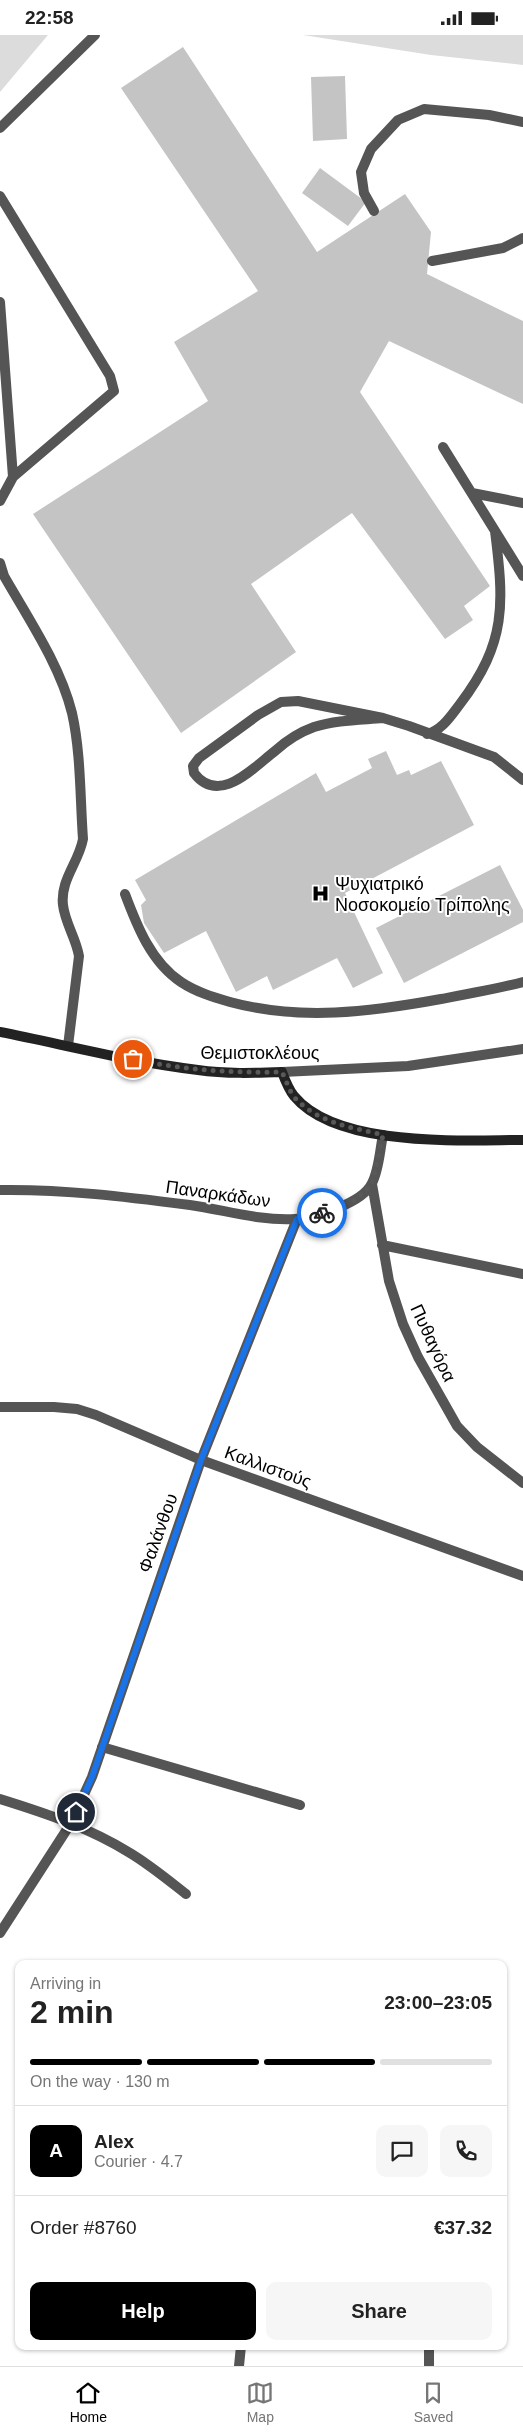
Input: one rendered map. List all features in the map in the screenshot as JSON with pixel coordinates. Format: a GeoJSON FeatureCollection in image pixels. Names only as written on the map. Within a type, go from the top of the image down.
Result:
{"type":"FeatureCollection","features":[{"type":"Feature","properties":{"kind":"street"},"geometry":{"type":"LineString","coordinates":[[0,128],[95,35]]}},
{"type":"Feature","properties":{"kind":"street"},"geometry":{"type":"LineString","coordinates":[[374,211],[364,193],[361,172],[372,149],[398,120],[424,109],[489,115],[523,122]]}},
{"type":"Feature","properties":{"kind":"street"},"geometry":{"type":"LineString","coordinates":[[0,196],[110,376],[114,391],[13,477],[0,501]]}},
{"type":"Feature","properties":{"kind":"street"},"geometry":{"type":"LineString","coordinates":[[432,261],[503,248],[523,238]]}},
{"type":"Feature","properties":{"kind":"street"},"geometry":{"type":"LineString","coordinates":[[0,302],[13,477]]}},
{"type":"Feature","properties":{"kind":"street"},"geometry":{"type":"LineString","coordinates":[[443,447],[523,576]]}},
{"type":"Feature","properties":{"kind":"street"},"geometry":{"type":"LineString","coordinates":[[472,493],[523,503]]}},
{"type":"Feature","properties":{"kind":"street"},"geometry":{"type":"LineString","coordinates":[[427,734],[436,732],[468,693],[481,674],[494,644],[501,611],[495,531]]}},
{"type":"Feature","properties":{"kind":"street"},"geometry":{"type":"LineString","coordinates":[[0,563],[4,576],[51,659],[72,713],[78,762],[82,839],[81,848],[65,883],[63,903],[65,919],[77,945],[79,956],[68,1046]]}},
{"type":"Feature","properties":{"kind":"street"},"geometry":{"type":"LineString","coordinates":[[383,718],[347,720],[314,727],[294,736],[247,773],[224,785],[210,785],[194,773],[193,766],[198,758],[258,715],[281,702],[307,702],[383,718],[494,757],[523,780]]}},
{"type":"Feature","properties":{"kind":"street"},"geometry":{"type":"LineString","coordinates":[[125,893],[140,933],[159,962],[180,982],[206,995],[238,1004],[278,1012],[320,1014],[361,1011],[411,1004],[523,982]]}},
{"type":"Feature","properties":{"kind":"street","name":"Θεμιστοκλέους"},"geometry":{"type":"LineString","coordinates":[[0,1032],[150,1063],[238,1073],[408,1066],[523,1049]]}},
{"type":"Feature","properties":{"kind":"street"},"geometry":{"type":"LineString","coordinates":[[282,1072],[293,1095],[312,1113],[336,1124],[383,1135],[417,1139],[523,1140]]}},
{"type":"Feature","properties":{"kind":"street"},"geometry":{"type":"LineString","coordinates":[[372,1184],[383,1135]]}},
{"type":"Feature","properties":{"kind":"street","name":"Παναρκάδων"},"geometry":{"type":"LineString","coordinates":[[0,1190],[52,1189],[191,1206],[265,1219],[297,1219],[331,1211],[355,1200],[372,1184]]}},
{"type":"Feature","properties":{"kind":"street","name":"Πυθαγόρα"},"geometry":{"type":"LineString","coordinates":[[372,1184],[389,1281],[403,1324],[418,1357],[457,1426],[477,1447],[523,1483]]}},
{"type":"Feature","properties":{"kind":"street","name":"Φαλάνθου"},"geometry":{"type":"LineString","coordinates":[[0,1933],[71,1823],[102,1747],[201,1460],[297,1219]]}},
{"type":"Feature","properties":{"kind":"street"},"geometry":{"type":"LineString","coordinates":[[382,1245],[523,1274]]}},
{"type":"Feature","properties":{"kind":"street","name":"Καλλιστούς"},"geometry":{"type":"LineString","coordinates":[[0,1407],[77,1409],[201,1460],[523,1576]]}},
{"type":"Feature","properties":{"kind":"street"},"geometry":{"type":"LineString","coordinates":[[102,1747],[300,1805]]}},
{"type":"Feature","properties":{"kind":"street"},"geometry":{"type":"LineString","coordinates":[[0,1799],[71,1823],[130,1853],[186,1894]]}},
{"type":"Feature","properties":{"kind":"street"},"geometry":{"type":"LineString","coordinates":[[239,2366],[241,2350]]}},
{"type":"Feature","properties":{"kind":"street"},"geometry":{"type":"LineString","coordinates":[[429,2350],[429,2366]]}},
{"type":"Feature","properties":{"kind":"shaded area"},"geometry":{"type":"Polygon","coordinates":[[[0,35],[48,35],[0,92],[0,35]]]}},
{"type":"Feature","properties":{"kind":"shaded area"},"geometry":{"type":"Polygon","coordinates":[[[303,35],[523,35],[523,65],[431,55],[303,35]]]}},
{"type":"Feature","properties":{"kind":"building"},"geometry":{"type":"Polygon","coordinates":[[[183,47],[317,252],[405,194],[431,232],[427,274],[523,321],[523,404],[389,341],[360,392],[490,586],[464,606],[473,620],[445,639],[352,513],[251,584],[296,652],[181,733],[33,514],[208,401],[174,342],[258,291],[121,88],[183,47]]]}},
{"type":"Feature","properties":{"kind":"building"},"geometry":{"type":"Polygon","coordinates":[[[345,76],[347,139],[313,141],[311,77],[345,76]]]}},
{"type":"Feature","properties":{"kind":"building"},"geometry":{"type":"Polygon","coordinates":[[[320,168],[366,202],[348,226],[302,193],[320,168]]]}},
{"type":"Feature","properties":{"kind":"building"},"geometry":{"type":"Polygon","coordinates":[[[386,751],[397,775],[409,770],[411,775],[441,761],[474,825],[345,893],[383,973],[353,988],[337,958],[273,990],[267,976],[236,992],[206,931],[164,953],[144,923],[141,905],[146,900],[135,880],[316,773],[326,792],[372,768],[368,759],[386,751]]]}},
{"type":"Feature","properties":{"kind":"building"},"geometry":{"type":"Polygon","coordinates":[[[500,865],[523,910],[523,922],[404,983],[376,928],[500,865]]]}},
{"type":"Feature","properties":{"kind":"way so far"},"geometry":{"type":"LineString","coordinates":[[133,1059],[199,1070],[238,1073],[282,1072],[293,1095],[312,1113],[336,1124],[383,1135],[372,1184],[355,1200],[322,1213]]}},
{"type":"Feature","properties":{"kind":"place","name":"Ψυχιατρικό Νοσοκομείο Τρίπολης"},"geometry":{"type":"Point","coordinates":[321,894]}},
{"type":"Feature","properties":{"kind":"route"},"geometry":{"type":"LineString","coordinates":[[76,1812],[92,1777],[201,1460],[297,1219],[322,1213]]}}]}
